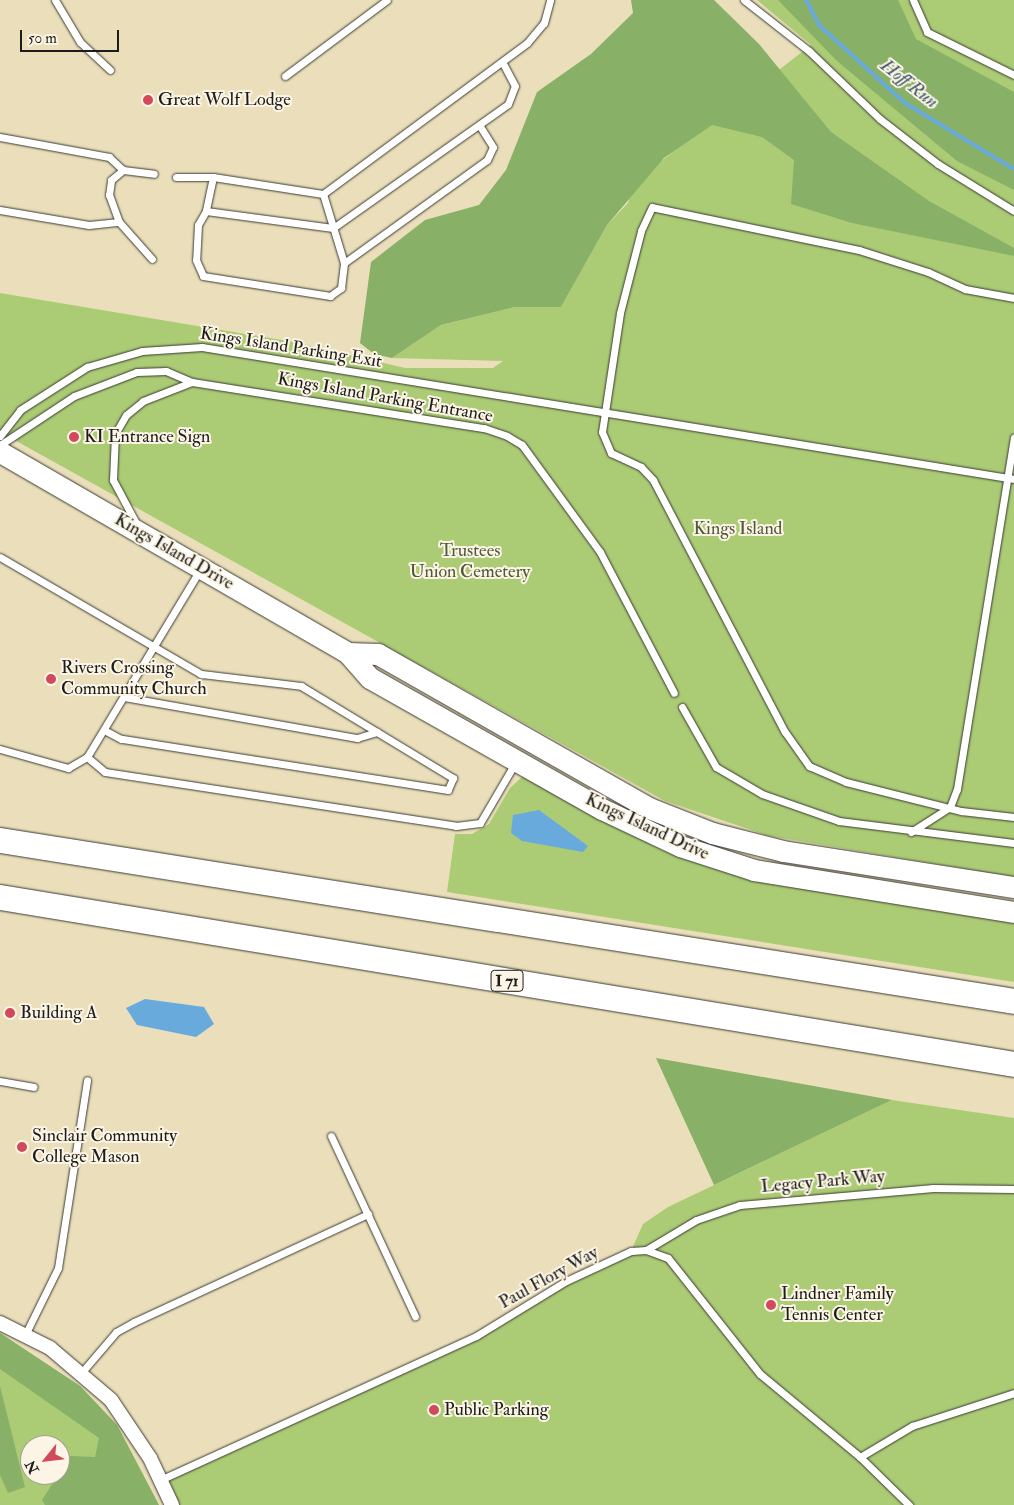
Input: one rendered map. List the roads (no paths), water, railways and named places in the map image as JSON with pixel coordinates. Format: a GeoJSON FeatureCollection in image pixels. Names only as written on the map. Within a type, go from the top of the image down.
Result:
{"type":"FeatureCollection","features":[{"type":"Feature","properties":{"kind":"highway"},"geometry":{"type":"LineString","coordinates":[[0,840],[1014,1001]]}},
{"type":"Feature","properties":{"kind":"highway","name":"I 71"},"geometry":{"type":"LineString","coordinates":[[0,896],[1014,1064]]}},
{"type":"Feature","properties":{"kind":"main road","name":"Kings Island Drive"},"geometry":{"type":"LineString","coordinates":[[0,452],[348,652],[370,678],[516,762],[643,829],[720,860],[782,876],[1014,912]]}},
{"type":"Feature","properties":{"kind":"main road","name":"Kings Island Drive"},"geometry":{"type":"LineString","coordinates":[[348,652],[378,654],[631,798],[712,833],[783,851],[1014,886]]}},
{"type":"Feature","properties":{"kind":"street"},"geometry":{"type":"LineString","coordinates":[[0,1323],[26,1335],[82,1372],[134,1432],[172,1505]]}},
{"type":"Feature","properties":{"kind":"lane"},"geometry":{"type":"LineString","coordinates":[[55,0],[80,42],[110,70]]}},
{"type":"Feature","properties":{"kind":"lane"},"geometry":{"type":"LineString","coordinates":[[285,76],[387,0]]}},
{"type":"Feature","properties":{"kind":"lane"},"geometry":{"type":"LineString","coordinates":[[176,177],[213,178],[323,194],[537,34],[548,16],[550,0]]}},
{"type":"Feature","properties":{"kind":"lane"},"geometry":{"type":"LineString","coordinates":[[744,0],[809,51],[880,119],[938,164],[1014,211]]}},
{"type":"Feature","properties":{"kind":"lane"},"geometry":{"type":"LineString","coordinates":[[913,0],[927,32],[1014,75]]}},
{"type":"Feature","properties":{"kind":"lane"},"geometry":{"type":"LineString","coordinates":[[206,211],[333,228],[480,126],[508,104],[515,86],[502,62]]}},
{"type":"Feature","properties":{"kind":"lane"},"geometry":{"type":"LineString","coordinates":[[344,263],[487,160],[493,147],[480,126]]}},
{"type":"Feature","properties":{"kind":"lane"},"geometry":{"type":"LineString","coordinates":[[1,140],[109,158],[123,170],[154,174]]}},
{"type":"Feature","properties":{"kind":"lane"},"geometry":{"type":"LineString","coordinates":[[123,170],[111,180],[109,195],[118,222],[152,259]]}},
{"type":"Feature","properties":{"kind":"lane"},"geometry":{"type":"LineString","coordinates":[[213,178],[206,211],[198,225],[196,260],[203,276],[330,296],[342,288],[344,263],[323,194]]}},
{"type":"Feature","properties":{"kind":"lane"},"geometry":{"type":"LineString","coordinates":[[1014,298],[965,289],[928,272],[858,250],[652,207],[641,231],[620,313],[603,414],[606,447],[617,458],[642,467],[653,480],[801,758],[846,782],[950,807],[1014,817]]}},
{"type":"Feature","properties":{"kind":"lane"},"geometry":{"type":"LineString","coordinates":[[0,210],[89,225],[118,222]]}},
{"type":"Feature","properties":{"kind":"lane","name":"Kings Island Parking Exit"},"geometry":{"type":"LineString","coordinates":[[0,436],[20,410],[63,378],[114,356],[174,346],[227,350],[603,414],[1011,478]]}},
{"type":"Feature","properties":{"kind":"lane","name":"Kings Island Parking Entrance"},"geometry":{"type":"LineString","coordinates":[[0,445],[74,396],[109,381],[137,372],[166,371],[192,382],[484,428],[522,446],[600,552],[674,693]]}},
{"type":"Feature","properties":{"kind":"lane"},"geometry":{"type":"LineString","coordinates":[[142,534],[113,480],[115,434],[126,415],[143,401],[192,382]]}},
{"type":"Feature","properties":{"kind":"lane"},"geometry":{"type":"LineString","coordinates":[[911,832],[950,807],[957,789],[1011,478],[1014,438]]}},
{"type":"Feature","properties":{"kind":"lane"},"geometry":{"type":"LineString","coordinates":[[0,557],[201,674],[301,686],[452,778],[448,790],[121,739],[104,730]]}},
{"type":"Feature","properties":{"kind":"lane"},"geometry":{"type":"LineString","coordinates":[[0,749],[68,768],[88,757],[201,567]]}},
{"type":"Feature","properties":{"kind":"lane"},"geometry":{"type":"LineString","coordinates":[[124,697],[357,738],[378,732]]}},
{"type":"Feature","properties":{"kind":"lane"},"geometry":{"type":"LineString","coordinates":[[682,707],[716,768],[733,780],[838,821],[911,832],[1014,843]]}},
{"type":"Feature","properties":{"kind":"lane"},"geometry":{"type":"LineString","coordinates":[[88,757],[105,772],[456,826],[480,823],[516,762]]}},
{"type":"Feature","properties":{"kind":"lane"},"geometry":{"type":"LineString","coordinates":[[26,1335],[58,1268],[88,1080]]}},
{"type":"Feature","properties":{"kind":"lane"},"geometry":{"type":"LineString","coordinates":[[0,1081],[33,1087]]}},
{"type":"Feature","properties":{"kind":"lane"},"geometry":{"type":"LineString","coordinates":[[331,1136],[416,1316]]}},
{"type":"Feature","properties":{"kind":"lane","name":"Legacy Park Way"},"geometry":{"type":"LineString","coordinates":[[646,1250],[696,1220],[740,1205],[933,1188],[1014,1189]]}},
{"type":"Feature","properties":{"kind":"lane"},"geometry":{"type":"LineString","coordinates":[[82,1372],[116,1332],[134,1322],[368,1214]]}},
{"type":"Feature","properties":{"kind":"lane"},"geometry":{"type":"LineString","coordinates":[[646,1250],[668,1258],[760,1374],[860,1457],[908,1505]]}},
{"type":"Feature","properties":{"kind":"lane","name":"Paul Flory Way"},"geometry":{"type":"LineString","coordinates":[[160,1480],[476,1336],[566,1281],[631,1251],[646,1250]]}},
{"type":"Feature","properties":{"kind":"lane"},"geometry":{"type":"LineString","coordinates":[[860,1457],[912,1426],[1014,1393]]}},
{"type":"Feature","properties":{"kind":"water"},"geometry":{"type":"Polygon","coordinates":[[[539,810],[588,846],[583,852],[522,841],[511,833],[513,815],[539,810]]]}},
{"type":"Feature","properties":{"kind":"water"},"geometry":{"type":"Polygon","coordinates":[[[145,999],[204,1007],[214,1024],[196,1037],[137,1025],[126,1008],[145,999]]]}},
{"type":"Feature","properties":{"kind":"waterway","name":"Hoff Run"},"geometry":{"type":"LineString","coordinates":[[806,0],[820,26],[905,103],[1014,169]]}},
{"type":"Feature","properties":{"kind":"place","name":"Great Wolf Lodge"},"geometry":{"type":"Point","coordinates":[148,100]}},
{"type":"Feature","properties":{"kind":"place","name":"KI Entrance Sign"},"geometry":{"type":"Point","coordinates":[74,437]}},
{"type":"Feature","properties":{"kind":"place","name":"Rivers Crossing Community Church"},"geometry":{"type":"Point","coordinates":[51,679]}},
{"type":"Feature","properties":{"kind":"place","name":"Building A"},"geometry":{"type":"Point","coordinates":[10,1013]}},
{"type":"Feature","properties":{"kind":"place","name":"Sinclair Community College Mason"},"geometry":{"type":"Point","coordinates":[22,1147]}},
{"type":"Feature","properties":{"kind":"place","name":"Lindner Family Tennis Center"},"geometry":{"type":"Point","coordinates":[771,1305]}},
{"type":"Feature","properties":{"kind":"place","name":"Public Parking"},"geometry":{"type":"Point","coordinates":[434,1410]}},
{"type":"Feature","properties":{"kind":"park label","name":"Kings Island"},"geometry":{"type":"Point","coordinates":[738,529]}},
{"type":"Feature","properties":{"kind":"park label","name":"Trustees Union Cemetery"},"geometry":{"type":"Point","coordinates":[470,562]}}]}
